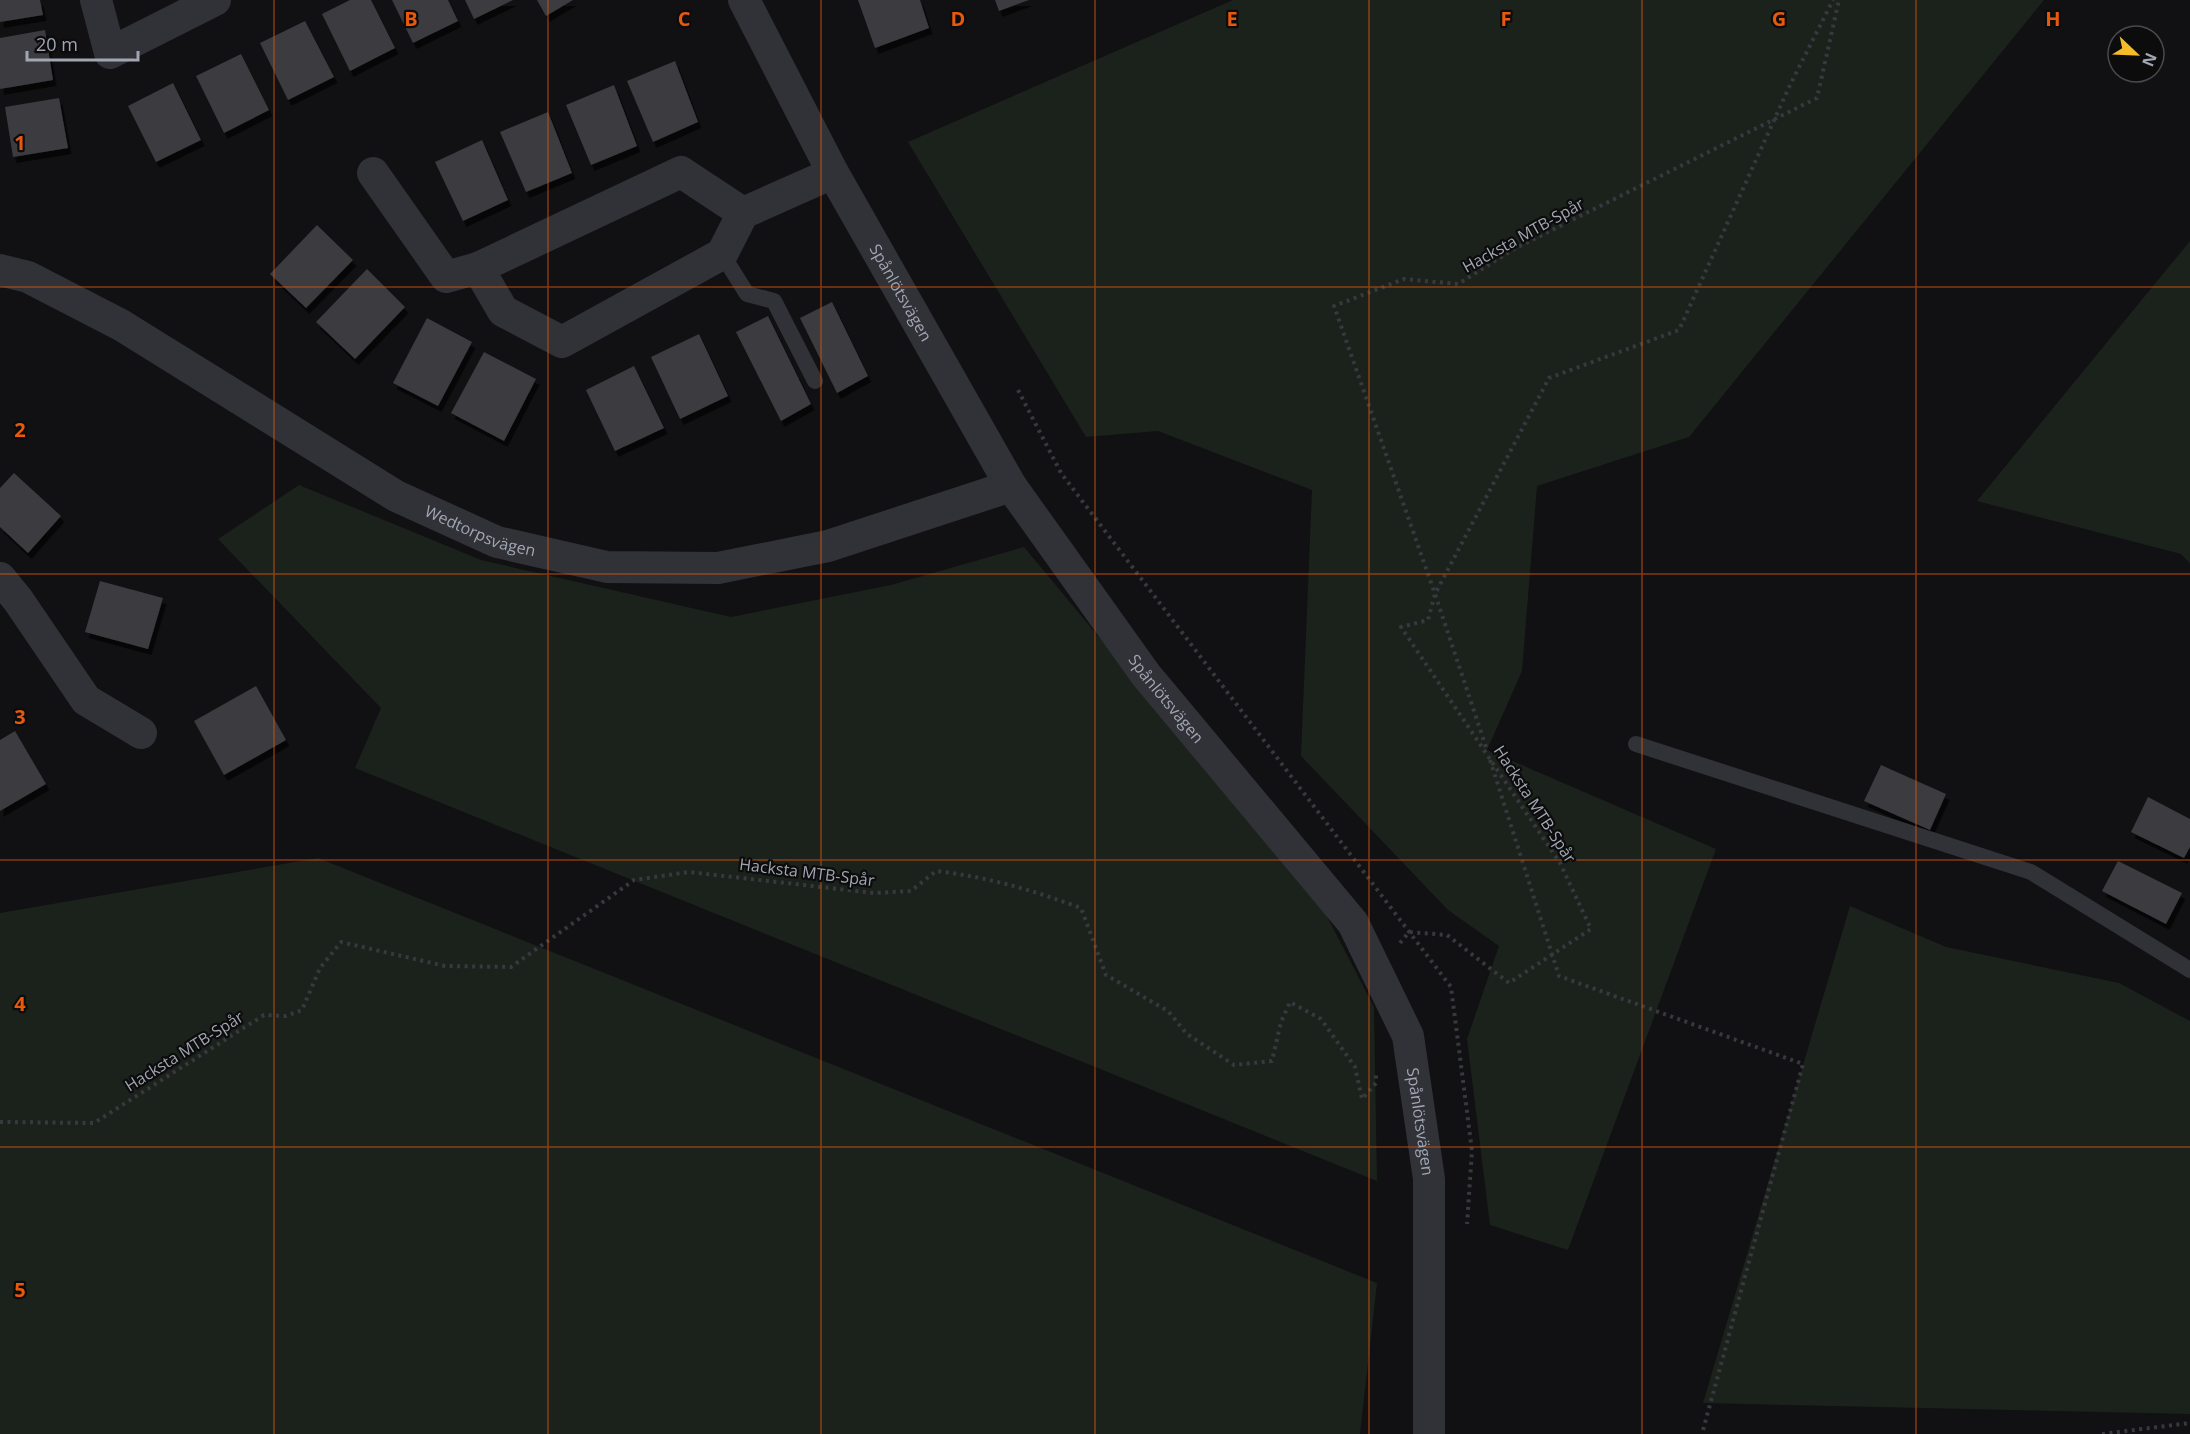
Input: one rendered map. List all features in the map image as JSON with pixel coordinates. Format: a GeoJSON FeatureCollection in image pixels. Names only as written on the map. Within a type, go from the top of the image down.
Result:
{"type":"FeatureCollection","features":[{"type":"Feature","properties":{"kind":"street"},"geometry":{"type":"LineString","coordinates":[[96,0],[110,53],[215,0]]}},
{"type":"Feature","properties":{"kind":"street","name":"Spånlötsvägen"},"geometry":{"type":"LineString","coordinates":[[744,0],[833,173],[1011,486],[1146,675],[1353,923],[1408,1036],[1429,1179],[1429,1434]]}},
{"type":"Feature","properties":{"kind":"street"},"geometry":{"type":"LineString","coordinates":[[373,173],[446,277],[478,268],[681,172],[743,213]]}},
{"type":"Feature","properties":{"kind":"street"},"geometry":{"type":"LineString","coordinates":[[478,268],[503,311],[562,342],[722,254],[743,213],[833,173]]}},
{"type":"Feature","properties":{"kind":"street","name":"Wedtorpsvägen"},"geometry":{"type":"LineString","coordinates":[[0,270],[28,277],[121,325],[396,496],[497,542],[606,567],[718,568],[828,546],[1011,486]]}},
{"type":"Feature","properties":{"kind":"street"},"geometry":{"type":"LineString","coordinates":[[0,579],[18,600],[86,700],[141,732]]}},
{"type":"Feature","properties":{"kind":"lane"},"geometry":{"type":"LineString","coordinates":[[722,254],[747,294],[774,301],[814,381]]}},
{"type":"Feature","properties":{"kind":"lane"},"geometry":{"type":"LineString","coordinates":[[1636,744],[2031,872],[2190,970]]}},
{"type":"Feature","properties":{"kind":"path","name":"Hacksta MTB-Spår"},"geometry":{"type":"LineString","coordinates":[[1376,970],[1409,932],[1447,935],[1509,983],[1592,929],[1560,862],[1401,627],[1428,620],[1436,594],[1334,306],[1404,279],[1458,285],[1514,249],[1817,98],[1839,0]]}},
{"type":"Feature","properties":{"kind":"path","name":"Hacksta MTB-Spår"},"geometry":{"type":"LineString","coordinates":[[0,1122],[94,1123],[264,1015],[286,1016],[302,1010],[320,968],[341,942],[445,966],[511,967],[634,880],[689,872],[874,893],[911,891],[936,870],[1021,886],[1081,908],[1106,975],[1168,1011],[1187,1034],[1234,1065],[1272,1060],[1281,1022],[1290,1002],[1321,1019],[1356,1067],[1362,1099],[1376,1083],[1376,1072]]}},
{"type":"Feature","properties":{"kind":"path"},"geometry":{"type":"LineString","coordinates":[[2102,1434],[2190,1423]]}},
{"type":"Feature","properties":{"kind":"shaded area"},"geometry":{"type":"Polygon","coordinates":[[[1233,0],[2044,0],[1689,437],[1537,486],[1522,671],[1487,750],[1716,849],[1568,1250],[1490,1225],[1467,1039],[1499,946],[1448,910],[1301,756],[1312,490],[1158,431],[1086,437],[908,142],[1233,0]]]}},
{"type":"Feature","properties":{"kind":"shaded area"},"geometry":{"type":"Polygon","coordinates":[[[2190,241],[2190,563],[2181,554],[1977,501],[2190,241]]]}},
{"type":"Feature","properties":{"kind":"shaded area"},"geometry":{"type":"Polygon","coordinates":[[[299,485],[481,560],[731,617],[891,585],[1024,547],[1320,903],[1374,1007],[1377,1181],[355,768],[381,708],[218,539],[299,485]]]}},
{"type":"Feature","properties":{"kind":"shaded area"},"geometry":{"type":"Polygon","coordinates":[[[318,858],[1377,1283],[1360,1434],[0,1434],[0,913],[318,858]]]}},
{"type":"Feature","properties":{"kind":"shaded area"},"geometry":{"type":"Polygon","coordinates":[[[1850,906],[1946,947],[2119,983],[2190,1021],[2190,1414],[1703,1403],[1850,906]]]}},
{"type":"Feature","properties":{"kind":"building"},"geometry":{"type":"Polygon","coordinates":[[[0,0],[40,0],[43,15],[0,22],[0,0]]]}},
{"type":"Feature","properties":{"kind":"building"},"geometry":{"type":"Polygon","coordinates":[[[350,0],[371,0],[395,48],[350,71],[322,14],[350,0]]]}},
{"type":"Feature","properties":{"kind":"building"},"geometry":{"type":"Polygon","coordinates":[[[392,0],[448,0],[458,21],[413,43],[392,0]]]}},
{"type":"Feature","properties":{"kind":"building"},"geometry":{"type":"Polygon","coordinates":[[[465,0],[513,0],[474,19],[465,0]]]}},
{"type":"Feature","properties":{"kind":"building"},"geometry":{"type":"Polygon","coordinates":[[[537,0],[573,0],[546,16],[537,0]]]}},
{"type":"Feature","properties":{"kind":"building"},"geometry":{"type":"Polygon","coordinates":[[[858,0],[920,0],[929,28],[875,48],[858,0]]]}},
{"type":"Feature","properties":{"kind":"building"},"geometry":{"type":"Polygon","coordinates":[[[995,0],[1029,0],[999,11],[995,0]]]}},
{"type":"Feature","properties":{"kind":"building"},"geometry":{"type":"Polygon","coordinates":[[[305,21],[334,77],[288,100],[260,43],[305,21]]]}},
{"type":"Feature","properties":{"kind":"building"},"geometry":{"type":"Polygon","coordinates":[[[45,30],[53,80],[0,89],[0,38],[45,30]]]}},
{"type":"Feature","properties":{"kind":"building"},"geometry":{"type":"Polygon","coordinates":[[[241,54],[269,110],[224,133],[196,76],[241,54]]]}},
{"type":"Feature","properties":{"kind":"building"},"geometry":{"type":"Polygon","coordinates":[[[675,61],[698,122],[653,142],[627,81],[675,61]]]}},
{"type":"Feature","properties":{"kind":"building"},"geometry":{"type":"Polygon","coordinates":[[[173,83],[201,140],[156,162],[128,106],[173,83]]]}},
{"type":"Feature","properties":{"kind":"building"},"geometry":{"type":"Polygon","coordinates":[[[614,85],[637,146],[591,165],[566,105],[614,85]]]}},
{"type":"Feature","properties":{"kind":"building"},"geometry":{"type":"Polygon","coordinates":[[[59,98],[68,148],[13,157],[5,107],[59,98]]]}},
{"type":"Feature","properties":{"kind":"building"},"geometry":{"type":"Polygon","coordinates":[[[548,112],[572,173],[526,192],[500,132],[548,112]]]}},
{"type":"Feature","properties":{"kind":"building"},"geometry":{"type":"Polygon","coordinates":[[[482,140],[508,200],[463,221],[435,162],[482,140]]]}},
{"type":"Feature","properties":{"kind":"building"},"geometry":{"type":"Polygon","coordinates":[[[317,225],[353,260],[306,308],[270,274],[317,225]]]}},
{"type":"Feature","properties":{"kind":"building"},"geometry":{"type":"Polygon","coordinates":[[[367,269],[405,307],[355,359],[316,322],[367,269]]]}},
{"type":"Feature","properties":{"kind":"building"},"geometry":{"type":"Polygon","coordinates":[[[832,302],[868,376],[837,393],[800,318],[832,302]]]}},
{"type":"Feature","properties":{"kind":"building"},"geometry":{"type":"Polygon","coordinates":[[[768,316],[811,404],[781,421],[736,332],[768,316]]]}},
{"type":"Feature","properties":{"kind":"building"},"geometry":{"type":"Polygon","coordinates":[[[427,318],[472,342],[438,406],[393,383],[427,318]]]}},
{"type":"Feature","properties":{"kind":"building"},"geometry":{"type":"Polygon","coordinates":[[[699,334],[728,396],[680,419],[651,357],[699,334]]]}},
{"type":"Feature","properties":{"kind":"building"},"geometry":{"type":"Polygon","coordinates":[[[484,352],[536,379],[504,441],[451,413],[484,352]]]}},
{"type":"Feature","properties":{"kind":"building"},"geometry":{"type":"Polygon","coordinates":[[[634,366],[664,428],[615,451],[586,390],[634,366]]]}},
{"type":"Feature","properties":{"kind":"building"},"geometry":{"type":"Polygon","coordinates":[[[14,473],[61,516],[28,553],[0,527],[0,488],[14,473]]]}},
{"type":"Feature","properties":{"kind":"building"},"geometry":{"type":"Polygon","coordinates":[[[100,581],[163,598],[148,649],[85,632],[100,581]]]}},
{"type":"Feature","properties":{"kind":"building"},"geometry":{"type":"Polygon","coordinates":[[[256,686],[286,740],[224,775],[194,721],[256,686]]]}},
{"type":"Feature","properties":{"kind":"building"},"geometry":{"type":"Polygon","coordinates":[[[15,731],[46,784],[0,811],[0,740],[15,731]]]}},
{"type":"Feature","properties":{"kind":"building"},"geometry":{"type":"Polygon","coordinates":[[[1881,765],[1946,794],[1930,830],[1864,801],[1881,765]]]}},
{"type":"Feature","properties":{"kind":"building"},"geometry":{"type":"Polygon","coordinates":[[[2148,797],[2190,819],[2190,847],[2184,858],[2131,832],[2148,797]]]}},
{"type":"Feature","properties":{"kind":"building"},"geometry":{"type":"Polygon","coordinates":[[[2118,861],[2182,893],[2166,924],[2102,891],[2118,861]]]}}]}
